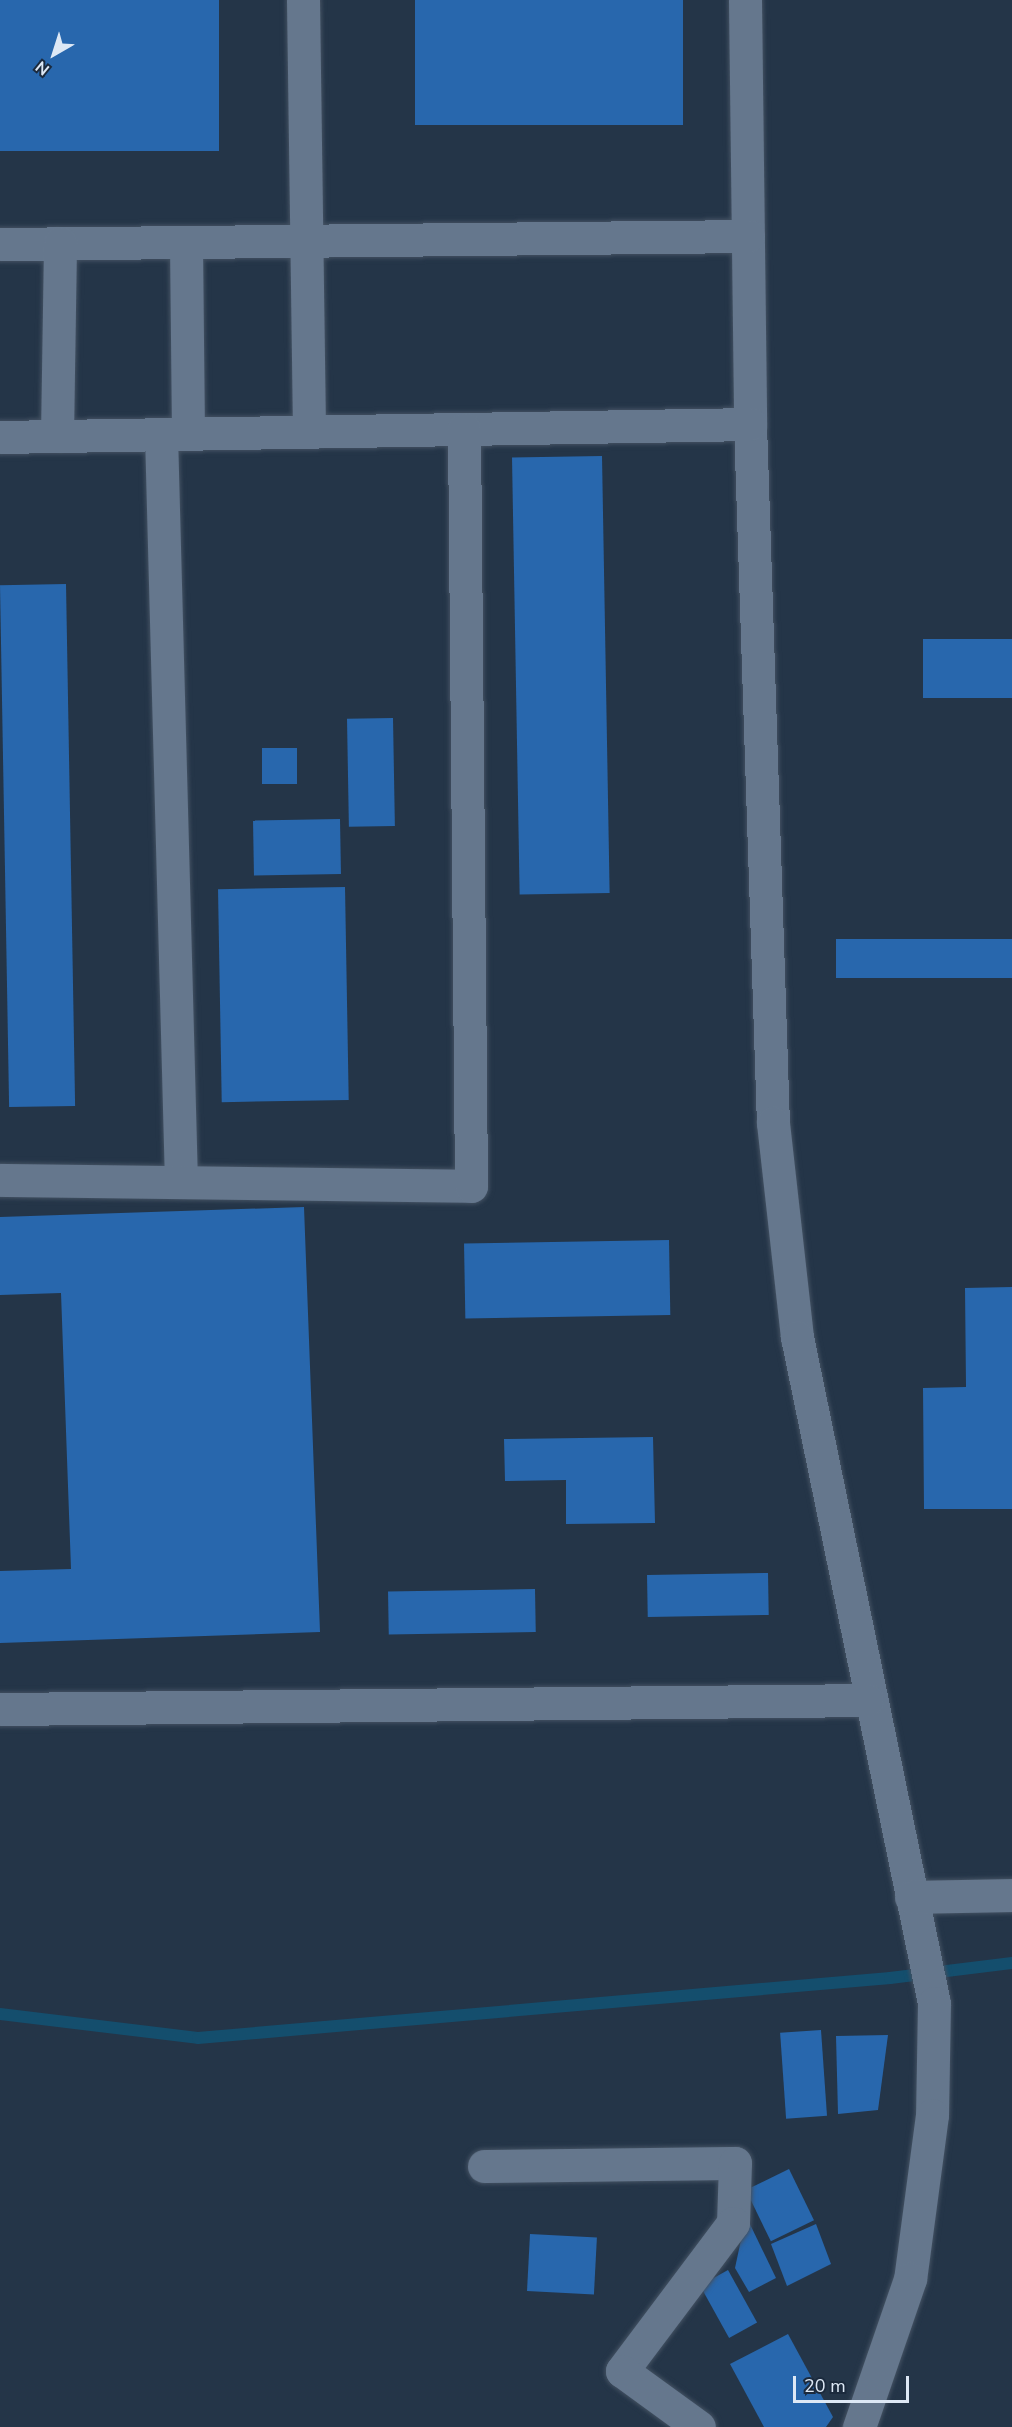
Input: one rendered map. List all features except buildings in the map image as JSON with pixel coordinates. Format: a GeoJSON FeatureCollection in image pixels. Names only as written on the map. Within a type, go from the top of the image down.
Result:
{"type":"FeatureCollection","features":[{"type":"Feature","properties":{"kind":"street"},"geometry":{"type":"LineString","coordinates":[[303,0],[309,431]]}},
{"type":"Feature","properties":{"kind":"street"},"geometry":{"type":"LineString","coordinates":[[745,0],[750,424],[773,1123],[797,1337],[867,1700],[934,2003],[932,2115],[910,2279],[859,2427]]}},
{"type":"Feature","properties":{"kind":"street"},"geometry":{"type":"LineString","coordinates":[[0,244],[748,236]]}},
{"type":"Feature","properties":{"kind":"street"},"geometry":{"type":"LineString","coordinates":[[57,436],[60,243]]}},
{"type":"Feature","properties":{"kind":"street"},"geometry":{"type":"LineString","coordinates":[[181,1182],[175,434],[186,243]]}},
{"type":"Feature","properties":{"kind":"street"},"geometry":{"type":"LineString","coordinates":[[0,437],[750,424]]}},
{"type":"Feature","properties":{"kind":"street"},"geometry":{"type":"LineString","coordinates":[[0,1180],[471,1186],[464,429]]}},
{"type":"Feature","properties":{"kind":"street"},"geometry":{"type":"LineString","coordinates":[[0,1709],[867,1700]]}},
{"type":"Feature","properties":{"kind":"street"},"geometry":{"type":"LineString","coordinates":[[911,1897],[1012,1895]]}},
{"type":"Feature","properties":{"kind":"street"},"geometry":{"type":"LineString","coordinates":[[484,2166],[735,2163],[733,2223],[622,2371],[699,2427]]}},
{"type":"Feature","properties":{"kind":"waterway"},"geometry":{"type":"LineString","coordinates":[[0,2014],[198,2038],[890,1978],[1012,1963]]}}]}
